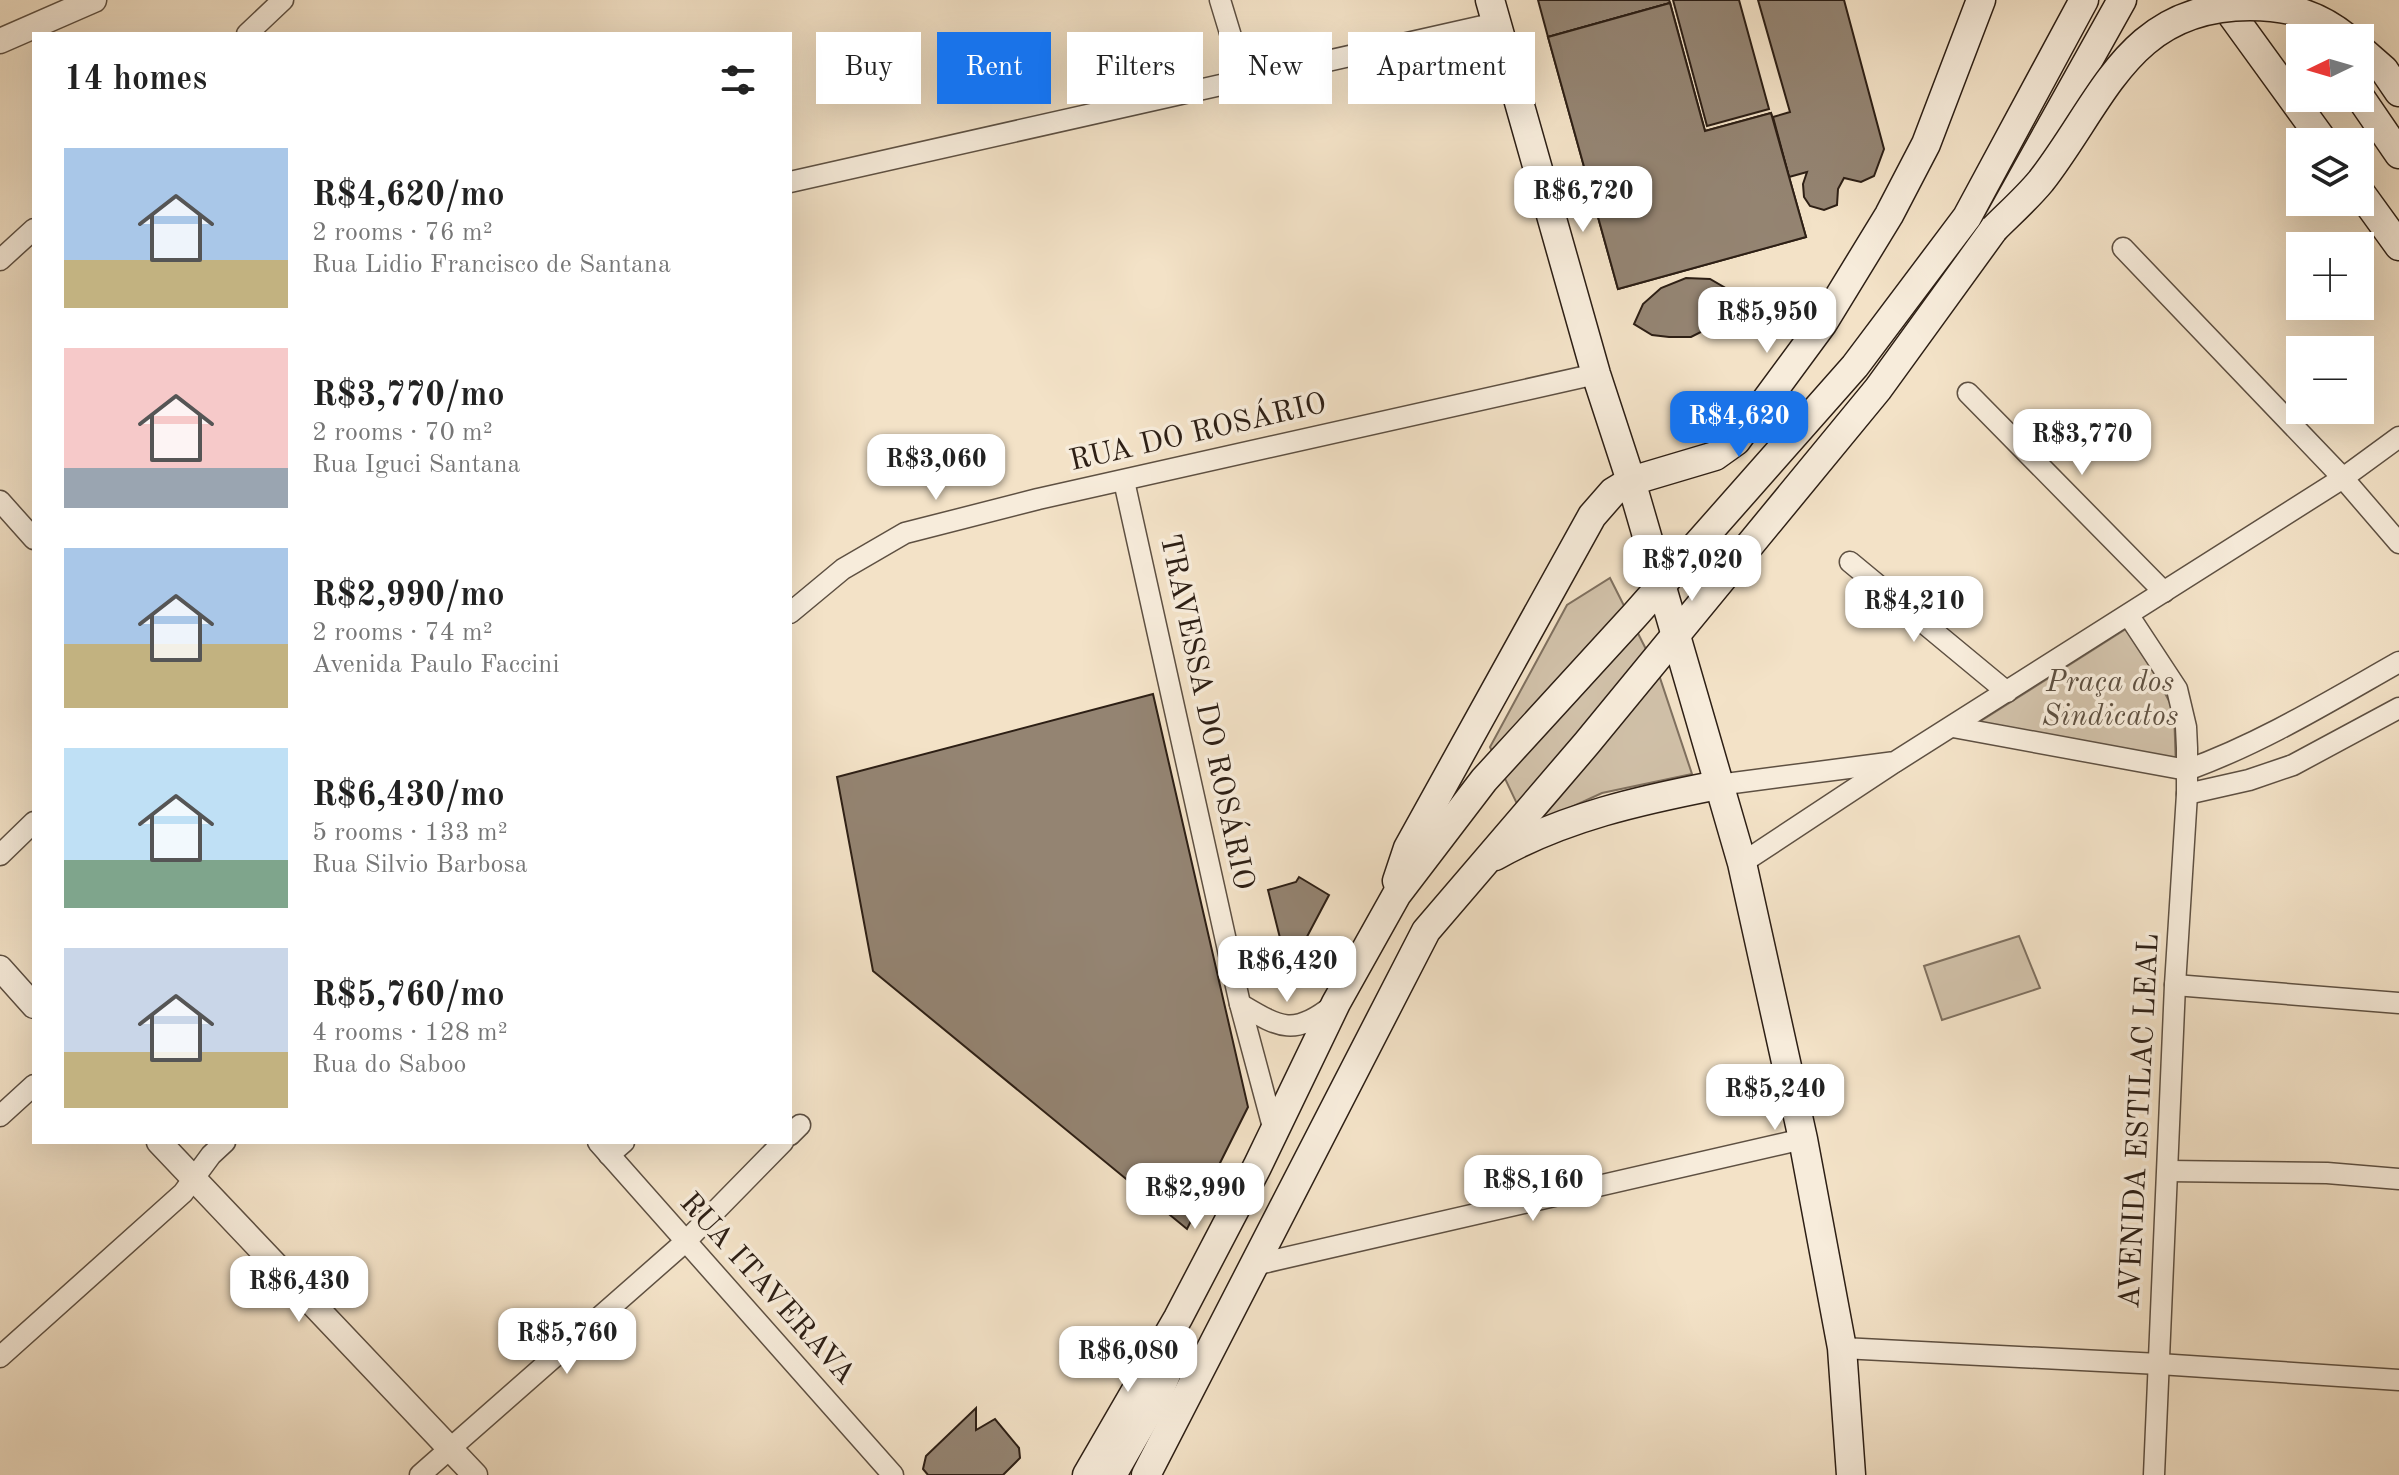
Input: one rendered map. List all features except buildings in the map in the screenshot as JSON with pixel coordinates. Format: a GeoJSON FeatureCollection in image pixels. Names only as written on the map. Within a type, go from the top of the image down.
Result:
{"type":"FeatureCollection","features":[{"type":"Feature","properties":{"kind":"main road"},"geometry":{"type":"LineString","coordinates":[[1397,894],[1397,878],[1408,848],[1592,516],[1613,492],[1631,481],[1715,456],[1736,441],[1823,323],[1889,215],[1926,144],[1981,0]]}},
{"type":"Feature","properties":{"kind":"main road"},"geometry":{"type":"LineString","coordinates":[[1087,1475],[1178,1318],[1257,1167],[1336,1003],[1397,894],[1484,780],[1855,366],[1967,217],[2084,0]]}},
{"type":"Feature","properties":{"kind":"main road"},"geometry":{"type":"LineString","coordinates":[[1146,1475],[1426,931],[1587,743],[1878,389],[1994,229],[2122,0]]}},
{"type":"Feature","properties":{"kind":"main road"},"geometry":{"type":"LineString","coordinates":[[2221,0],[2314,128]]}},
{"type":"Feature","properties":{"kind":"main road"},"geometry":{"type":"LineString","coordinates":[[2293,0],[2309,24]]}},
{"type":"Feature","properties":{"kind":"main road"},"geometry":{"type":"LineString","coordinates":[[1994,229],[2040,182],[2122,62],[2144,40],[2166,26],[2191,15],[2225,7],[2279,7],[2304,12],[2327,24]]}},
{"type":"Feature","properties":{"kind":"main road"},"geometry":{"type":"LineString","coordinates":[[1493,12],[1596,374],[1631,481],[1742,863],[1803,1139],[1842,1348],[1851,1475]]}},
{"type":"Feature","properties":{"kind":"main road"},"geometry":{"type":"LineString","coordinates":[[2374,61],[2399,92]]}},
{"type":"Feature","properties":{"kind":"main road"},"geometry":{"type":"LineString","coordinates":[[2370,112],[2399,154]]}},
{"type":"Feature","properties":{"kind":"main road"},"geometry":{"type":"LineString","coordinates":[[2374,211],[2399,246]]}},
{"type":"Feature","properties":{"kind":"main road"},"geometry":{"type":"LineString","coordinates":[[1482,863],[1544,833],[1594,814],[1646,799],[1718,785]]}},
{"type":"Feature","properties":{"kind":"main road"},"geometry":{"type":"LineString","coordinates":[[1217,1337],[1216,1314],[1221,1294],[1261,1218],[1272,1189],[1270,1179],[1257,1167]]}},
{"type":"Feature","properties":{"kind":"main road"},"geometry":{"type":"LineString","coordinates":[[1112,1475],[1172,1365],[1178,1346],[1178,1318]]}},
{"type":"Feature","properties":{"kind":"street"},"geometry":{"type":"LineString","coordinates":[[0,41],[94,0]]}},
{"type":"Feature","properties":{"kind":"street"},"geometry":{"type":"LineString","coordinates":[[249,32],[283,0]]}},
{"type":"Feature","properties":{"kind":"street"},"geometry":{"type":"LineString","coordinates":[[1220,0],[1230,32]]}},
{"type":"Feature","properties":{"kind":"street"},"geometry":{"type":"LineString","coordinates":[[1332,55],[1493,12]]}},
{"type":"Feature","properties":{"kind":"street"},"geometry":{"type":"LineString","coordinates":[[792,182],[1219,85]]}},
{"type":"Feature","properties":{"kind":"street"},"geometry":{"type":"LineString","coordinates":[[0,260],[32,231]]}},
{"type":"Feature","properties":{"kind":"street"},"geometry":{"type":"LineString","coordinates":[[2123,248],[2343,478],[2399,543]]}},
{"type":"Feature","properties":{"kind":"street","name":"RUA DO ROSÁRIO"},"geometry":{"type":"LineString","coordinates":[[792,611],[843,569],[905,533],[1038,499],[1596,374]]}},
{"type":"Feature","properties":{"kind":"street"},"geometry":{"type":"LineString","coordinates":[[1968,393],[2164,592]]}},
{"type":"Feature","properties":{"kind":"street"},"geometry":{"type":"LineString","coordinates":[[1742,863],[1895,762],[2343,478],[2399,437]]}},
{"type":"Feature","properties":{"kind":"street","name":"TRAVESSA DO ROSÁRIO"},"geometry":{"type":"LineString","coordinates":[[1124,481],[1240,1004],[1274,1131]]}},
{"type":"Feature","properties":{"kind":"street"},"geometry":{"type":"LineString","coordinates":[[0,501],[32,537]]}},
{"type":"Feature","properties":{"kind":"street"},"geometry":{"type":"LineString","coordinates":[[1850,562],[2007,692]]}},
{"type":"Feature","properties":{"kind":"street","name":"AVENIDA ESTILAC LEAL"},"geometry":{"type":"LineString","coordinates":[[2129,616],[2177,689],[2186,727],[2187,794],[2175,985],[2154,1475]]}},
{"type":"Feature","properties":{"kind":"street"},"geometry":{"type":"LineString","coordinates":[[1953,727],[2187,770],[2231,753],[2285,726],[2399,662]]}},
{"type":"Feature","properties":{"kind":"street"},"geometry":{"type":"LineString","coordinates":[[2187,794],[2249,780],[2293,765],[2399,708]]}},
{"type":"Feature","properties":{"kind":"street"},"geometry":{"type":"LineString","coordinates":[[1718,785],[1895,762]]}},
{"type":"Feature","properties":{"kind":"street"},"geometry":{"type":"LineString","coordinates":[[0,855],[32,824]]}},
{"type":"Feature","properties":{"kind":"street"},"geometry":{"type":"LineString","coordinates":[[0,968],[32,1004]]}},
{"type":"Feature","properties":{"kind":"street"},"geometry":{"type":"LineString","coordinates":[[2175,985],[2399,1003]]}},
{"type":"Feature","properties":{"kind":"street"},"geometry":{"type":"LineString","coordinates":[[1240,1004],[1275,1024],[1288,1027],[1316,1018],[1336,1003]]}},
{"type":"Feature","properties":{"kind":"street"},"geometry":{"type":"LineString","coordinates":[[0,1116],[32,1087]]}},
{"type":"Feature","properties":{"kind":"street"},"geometry":{"type":"LineString","coordinates":[[1254,1265],[1803,1139]]}},
{"type":"Feature","properties":{"kind":"street"},"geometry":{"type":"LineString","coordinates":[[161,1144],[475,1475]]}},
{"type":"Feature","properties":{"kind":"street"},"geometry":{"type":"LineString","coordinates":[[0,1357],[195,1180],[211,1155],[223,1144]]}},
{"type":"Feature","properties":{"kind":"street"},"geometry":{"type":"LineString","coordinates":[[420,1475],[685,1242],[781,1144]]}},
{"type":"Feature","properties":{"kind":"street","name":"RUA ITAVERAVA"},"geometry":{"type":"LineString","coordinates":[[610,1146],[685,1242],[893,1475]]}},
{"type":"Feature","properties":{"kind":"street"},"geometry":{"type":"LineString","coordinates":[[2168,1171],[2327,1173],[2399,1179]]}},
{"type":"Feature","properties":{"kind":"street"},"geometry":{"type":"LineString","coordinates":[[1842,1348],[2399,1380]]}},
{"type":"Feature","properties":{"kind":"green space"},"geometry":{"type":"Polygon","coordinates":[[[1610,578],[1659,675],[1692,774],[1602,793],[1528,827],[1490,747],[1567,605],[1610,578]]]}},
{"type":"Feature","properties":{"kind":"green space","name":"Praça dos Sindicatos"},"geometry":{"type":"Polygon","coordinates":[[[2129,627],[2174,710],[2176,768],[1976,724],[2129,627]]]}},
{"type":"Feature","properties":{"kind":"green space"},"geometry":{"type":"Polygon","coordinates":[[[2019,936],[2040,988],[1942,1020],[1924,966],[2019,936]]]}}]}
